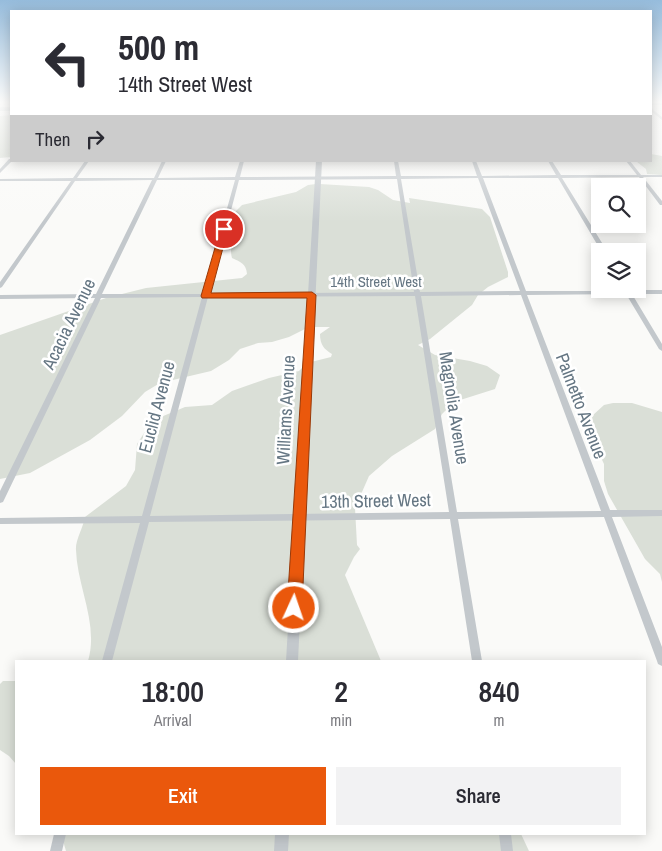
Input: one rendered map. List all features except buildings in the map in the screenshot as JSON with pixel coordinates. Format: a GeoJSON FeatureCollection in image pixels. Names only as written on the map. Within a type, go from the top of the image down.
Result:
{"type":"FeatureCollection","features":[{"type":"Feature","properties":{"kind":"street"},"geometry":{"type":"LineString","coordinates":[[0,172],[10,161]]}},
{"type":"Feature","properties":{"kind":"street"},"geometry":{"type":"LineString","coordinates":[[0,286],[86,162]]}},
{"type":"Feature","properties":{"kind":"street","name":"Acacia Avenue"},"geometry":{"type":"LineString","coordinates":[[0,500],[164,162]]}},
{"type":"Feature","properties":{"kind":"street","name":"Euclid Avenue"},"geometry":{"type":"LineString","coordinates":[[107,660],[242,162]]}},
{"type":"Feature","properties":{"kind":"street","name":"Williams Avenue"},"geometry":{"type":"LineString","coordinates":[[292,660],[319,162]]}},
{"type":"Feature","properties":{"kind":"street","name":"Magnolia Avenue"},"geometry":{"type":"LineString","coordinates":[[396,162],[477,660]]}},
{"type":"Feature","properties":{"kind":"street","name":"Palmetto Avenue"},"geometry":{"type":"LineString","coordinates":[[474,162],[662,661]]}},
{"type":"Feature","properties":{"kind":"street"},"geometry":{"type":"LineString","coordinates":[[551,162],[599,243]]}},
{"type":"Feature","properties":{"kind":"street"},"geometry":{"type":"LineString","coordinates":[[629,162],[662,204]]}},
{"type":"Feature","properties":{"kind":"street"},"geometry":{"type":"LineString","coordinates":[[0,180],[662,176]]}},
{"type":"Feature","properties":{"kind":"street","name":"14th Street West"},"geometry":{"type":"LineString","coordinates":[[0,297],[591,292]]}},
{"type":"Feature","properties":{"kind":"street","name":"14th Street West"},"geometry":{"type":"LineString","coordinates":[[646,292],[662,292]]}},
{"type":"Feature","properties":{"kind":"street"},"geometry":{"type":"LineString","coordinates":[[631,298],[662,349]]}},
{"type":"Feature","properties":{"kind":"street","name":"13th Street West"},"geometry":{"type":"LineString","coordinates":[[0,521],[662,513]]}},
{"type":"Feature","properties":{"kind":"street"},"geometry":{"type":"LineString","coordinates":[[56,851],[60,835]]}},
{"type":"Feature","properties":{"kind":"street"},"geometry":{"type":"LineString","coordinates":[[281,851],[282,835]]}},
{"type":"Feature","properties":{"kind":"street"},"geometry":{"type":"LineString","coordinates":[[505,835],[507,851]]}},
{"type":"Feature","properties":{"kind":"shaded area"},"geometry":{"type":"Polygon","coordinates":[[[0,143],[10,143],[10,157],[0,158],[0,143]]]}},
{"type":"Feature","properties":{"kind":"shaded area"},"geometry":{"type":"Polygon","coordinates":[[[652,154],[662,156],[662,175],[647,174],[646,169],[637,162],[652,162],[652,154]]]}},
{"type":"Feature","properties":{"kind":"shaded area"},"geometry":{"type":"Polygon","coordinates":[[[316,184],[307,328],[289,337],[272,342],[258,343],[240,349],[229,360],[211,371],[160,383],[145,392],[122,416],[90,440],[30,473],[0,479],[0,335],[106,298],[146,288],[242,278],[247,274],[246,268],[232,258],[231,254],[232,244],[241,233],[236,226],[234,213],[242,205],[296,192],[308,185],[316,184]]]}},
{"type":"Feature","properties":{"kind":"shaded area"},"geometry":{"type":"Polygon","coordinates":[[[320,184],[369,187],[378,190],[393,200],[410,203],[409,198],[482,209],[490,217],[508,277],[488,287],[478,295],[472,305],[430,339],[418,345],[435,355],[487,366],[500,375],[495,389],[454,402],[442,414],[435,429],[392,456],[369,476],[355,508],[357,545],[360,549],[345,575],[381,660],[296,660],[311,362],[331,357],[332,354],[323,346],[320,338],[320,334],[330,327],[313,327],[320,184]]]}},
{"type":"Feature","properties":{"kind":"shaded area"},"geometry":{"type":"Polygon","coordinates":[[[305,365],[287,660],[88,660],[91,633],[77,564],[77,543],[85,517],[126,486],[135,470],[137,444],[148,427],[156,419],[185,407],[212,405],[232,391],[269,378],[299,371],[305,365]]]}},
{"type":"Feature","properties":{"kind":"shaded area"},"geometry":{"type":"Polygon","coordinates":[[[632,403],[662,412],[662,582],[660,574],[645,559],[608,494],[604,481],[604,464],[593,441],[590,422],[592,416],[604,405],[632,403]]]}},
{"type":"Feature","properties":{"kind":"shaded area"},"geometry":{"type":"Polygon","coordinates":[[[3,681],[15,681],[15,763],[0,750],[0,684],[3,681]]]}},
{"type":"Feature","properties":{"kind":"shaded area"},"geometry":{"type":"Polygon","coordinates":[[[61,835],[277,835],[276,851],[66,851],[61,835]]]}},
{"type":"Feature","properties":{"kind":"shaded area"},"geometry":{"type":"Polygon","coordinates":[[[288,835],[521,835],[529,851],[287,851],[288,835]]]}},
{"type":"Feature","properties":{"kind":"route"},"geometry":{"type":"LineString","coordinates":[[224,229],[206,296],[312,295],[294,608]]}}]}
